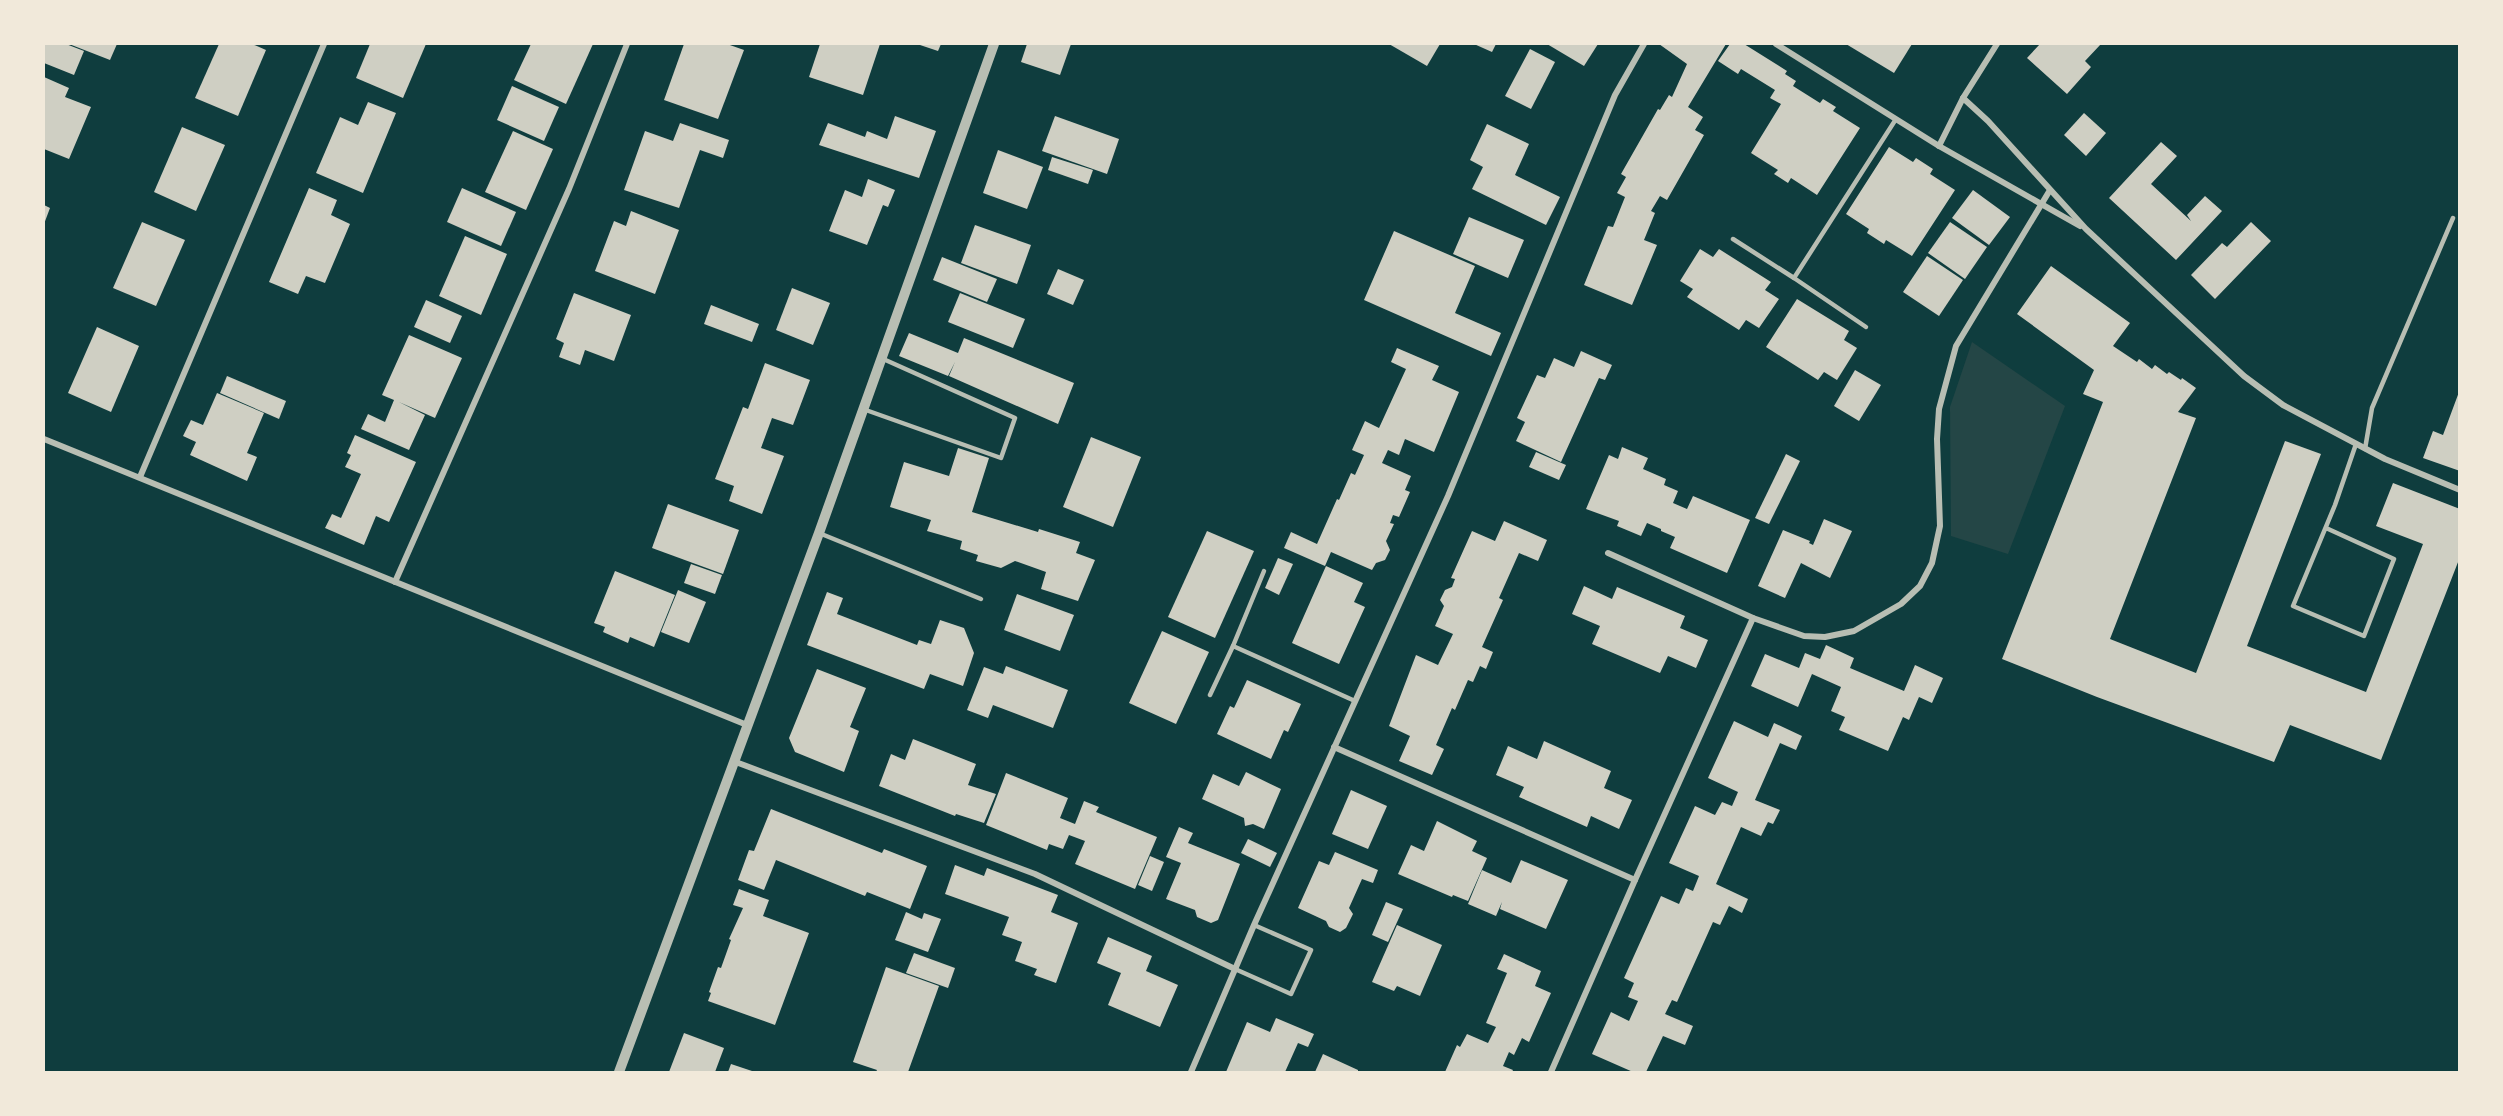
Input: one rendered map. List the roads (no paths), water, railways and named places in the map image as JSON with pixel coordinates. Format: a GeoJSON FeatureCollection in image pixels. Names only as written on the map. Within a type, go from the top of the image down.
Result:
{"type":"FeatureCollection","features":[{"type":"Feature","properties":{"kind":"street"},"geometry":{"type":"LineString","coordinates":[[140,477],[324,44]]}},
{"type":"Feature","properties":{"kind":"street"},"geometry":{"type":"LineString","coordinates":[[395,582],[569,189],[627,44]]}},
{"type":"Feature","properties":{"kind":"street"},"geometry":{"type":"LineString","coordinates":[[619,1072],[819,533],[994,44]]}},
{"type":"Feature","properties":{"kind":"street"},"geometry":{"type":"LineString","coordinates":[[1191,1072],[1254,925],[1448,496],[1611,104],[1644,44]]}},
{"type":"Feature","properties":{"kind":"street"},"geometry":{"type":"LineString","coordinates":[[1776,44],[1939,146],[2086,229]]}},
{"type":"Feature","properties":{"kind":"street"},"geometry":{"type":"LineString","coordinates":[[1939,146],[1963,98],[1997,44]]}},
{"type":"Feature","properties":{"kind":"street"},"geometry":{"type":"LineString","coordinates":[[1963,98],[1988,121],[2086,229],[2244,376],[2283,405],[2365,449],[2460,490]]}},
{"type":"Feature","properties":{"kind":"street"},"geometry":{"type":"LineString","coordinates":[[1608,553],[1753,618],[1804,636],[1825,637],[1854,631],[1901,604],[1920,585],[1932,563],[1940,526],[1937,439],[1939,409],[1956,346],[2050,190]]}},
{"type":"Feature","properties":{"kind":"street"},"geometry":{"type":"LineString","coordinates":[[44,439],[747,725]]}},
{"type":"Feature","properties":{"kind":"street"},"geometry":{"type":"LineString","coordinates":[[1551,1072],[1753,618]]}},
{"type":"Feature","properties":{"kind":"street"},"geometry":{"type":"LineString","coordinates":[[1334,747],[1635,880]]}},
{"type":"Feature","properties":{"kind":"street"},"geometry":{"type":"LineString","coordinates":[[734,761],[1035,874],[1235,969]]}},
{"type":"Feature","properties":{"kind":"lane"},"geometry":{"type":"LineString","coordinates":[[1794,278],[1896,119]]}},
{"type":"Feature","properties":{"kind":"lane"},"geometry":{"type":"LineString","coordinates":[[2365,449],[2372,408],[2453,218]]}},
{"type":"Feature","properties":{"kind":"lane"},"geometry":{"type":"LineString","coordinates":[[1733,239],[1866,327]]}},
{"type":"Feature","properties":{"kind":"lane"},"geometry":{"type":"LineString","coordinates":[[863,410],[1001,458],[1015,418],[881,358]]}},
{"type":"Feature","properties":{"kind":"lane"},"geometry":{"type":"LineString","coordinates":[[2326,528],[2394,559],[2364,636],[2293,606],[2326,528],[2356,444]]}},
{"type":"Feature","properties":{"kind":"lane"},"geometry":{"type":"LineString","coordinates":[[819,533],[981,599]]}},
{"type":"Feature","properties":{"kind":"lane"},"geometry":{"type":"LineString","coordinates":[[1210,695],[1264,571]]}},
{"type":"Feature","properties":{"kind":"lane"},"geometry":{"type":"LineString","coordinates":[[1233,646],[1355,701]]}},
{"type":"Feature","properties":{"kind":"lane"},"geometry":{"type":"LineString","coordinates":[[1235,969],[1291,994],[1311,950],[1254,925]]}}]}
